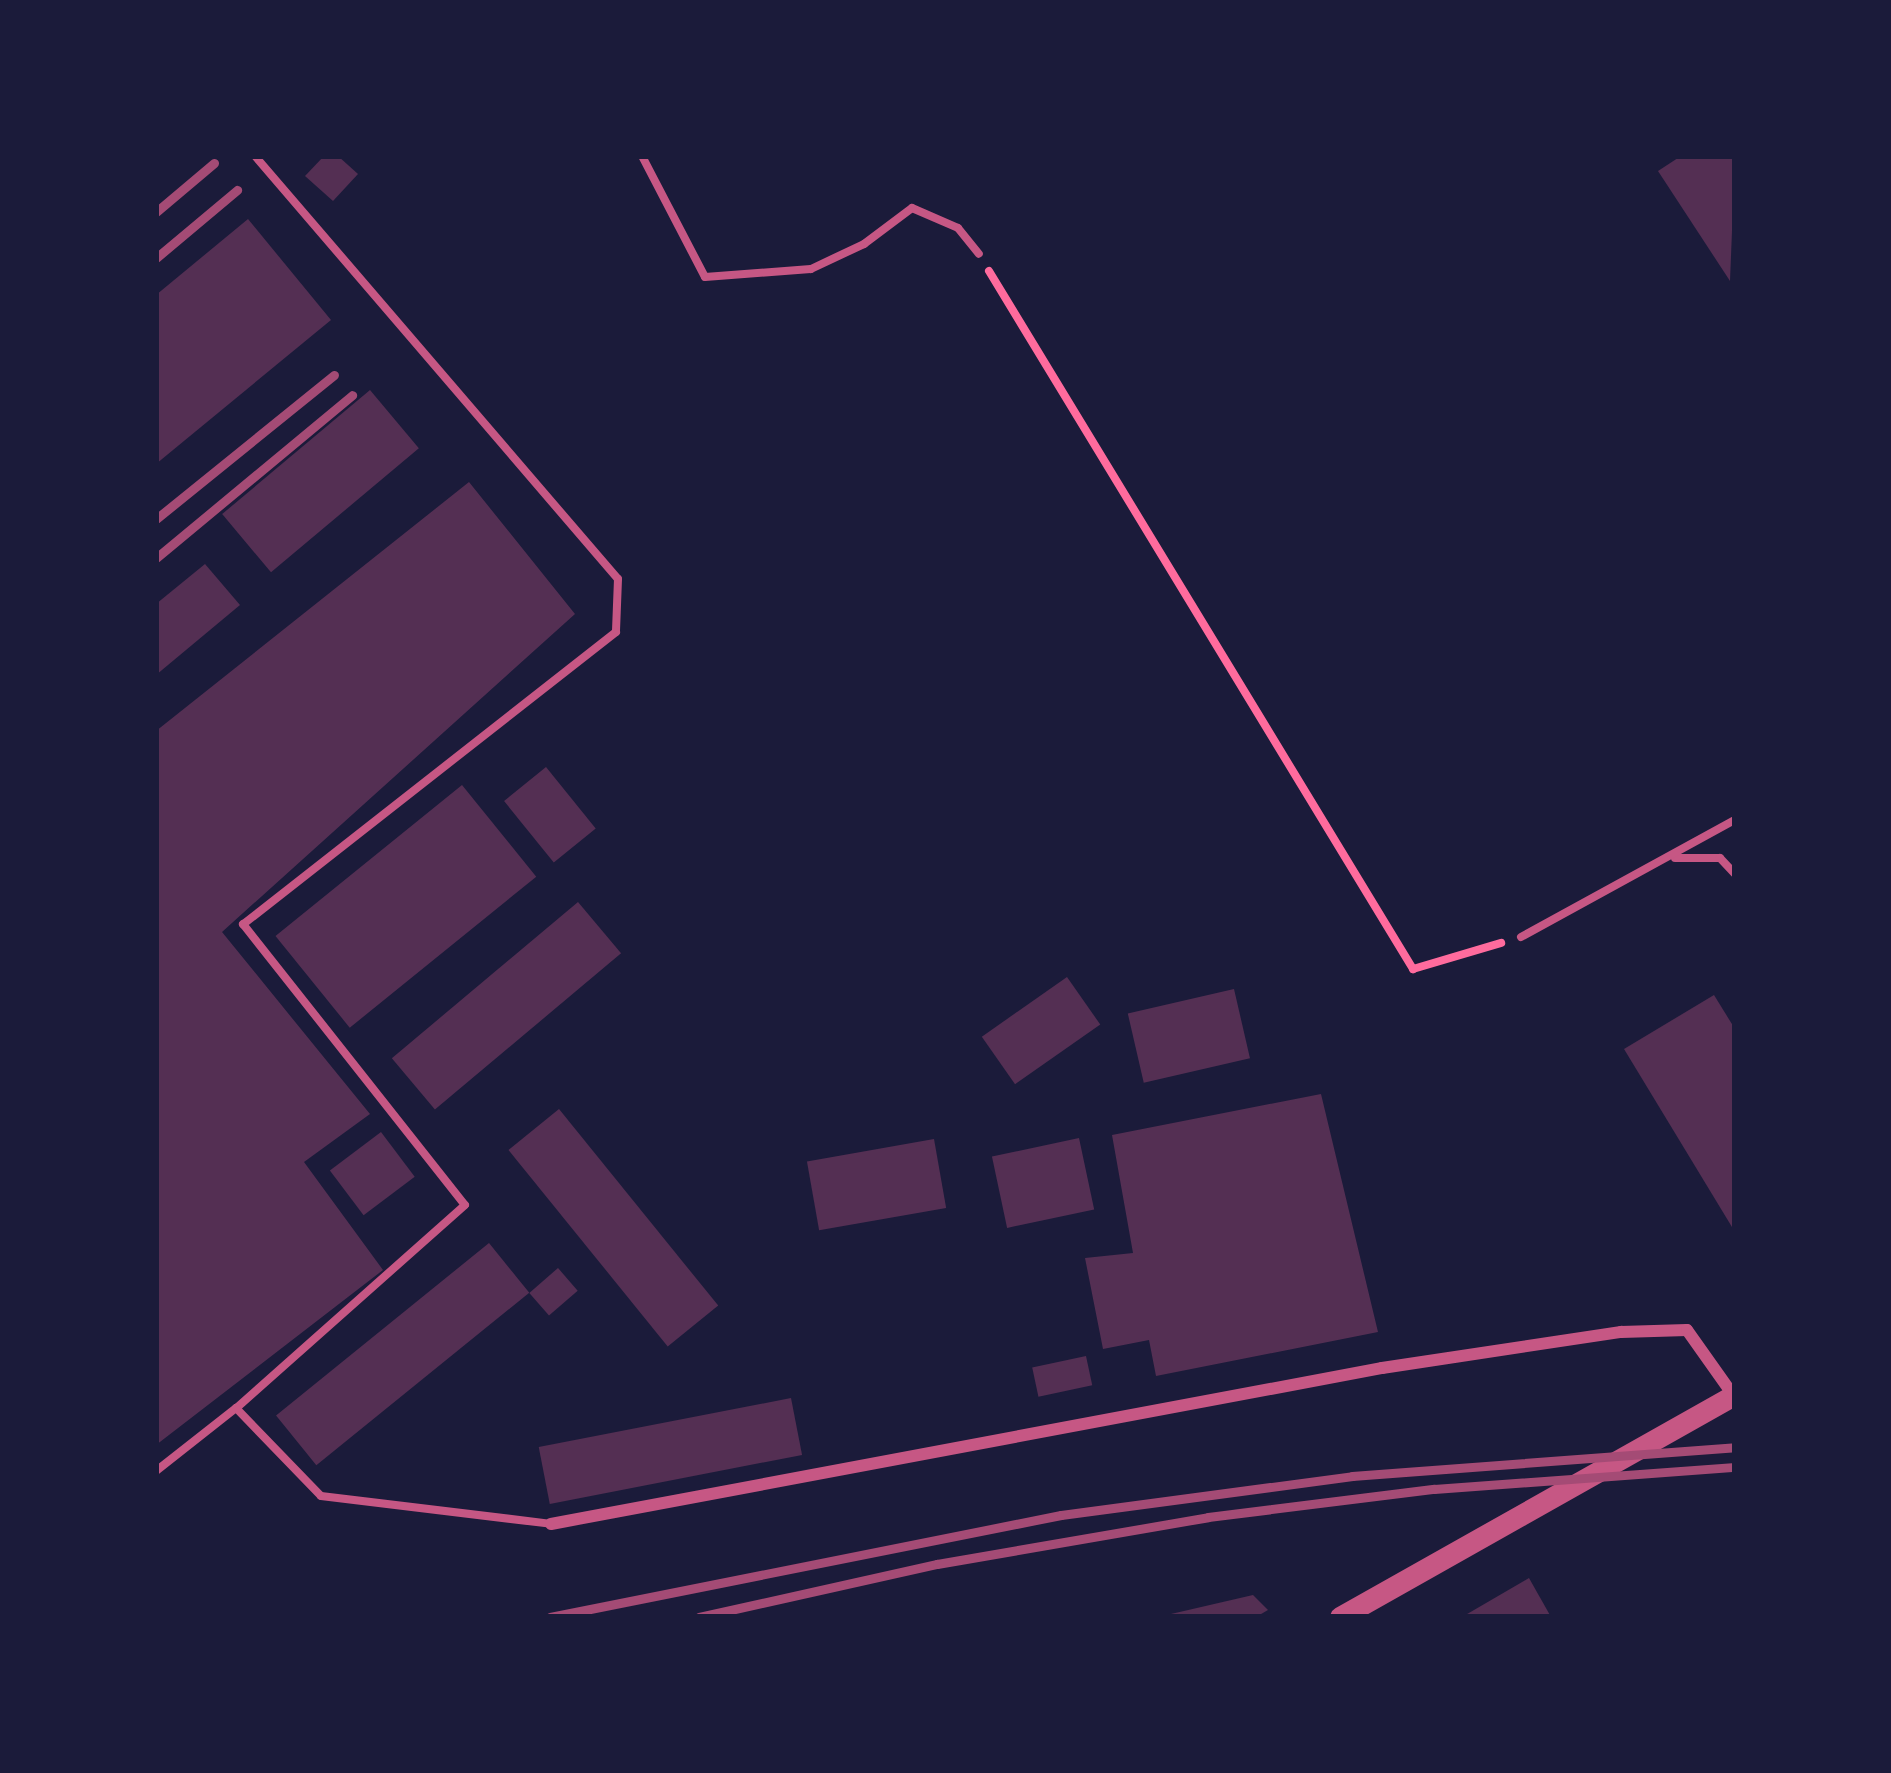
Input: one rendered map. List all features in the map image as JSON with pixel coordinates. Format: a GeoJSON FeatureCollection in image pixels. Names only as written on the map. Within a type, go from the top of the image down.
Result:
{"type":"FeatureCollection","features":[{"type":"Feature","properties":{"kind":"street"},"geometry":{"type":"LineString","coordinates":[[551,1524],[1382,1368],[1622,1332],[1687,1330],[1734,1394],[1340,1617]]}},
{"type":"Feature","properties":{"kind":"lane"},"geometry":{"type":"LineString","coordinates":[[156,1471],[236,1408],[464,1205],[243,923],[616,632],[619,579],[255,156]]}},
{"type":"Feature","properties":{"kind":"lane"},"geometry":{"type":"LineString","coordinates":[[641,156],[705,277],[811,268],[864,244],[912,208],[958,228],[980,254]]}},
{"type":"Feature","properties":{"kind":"lane"},"geometry":{"type":"LineString","coordinates":[[1521,937],[1674,858],[1735,820]]}},
{"type":"Feature","properties":{"kind":"lane"},"geometry":{"type":"LineString","coordinates":[[1674,858],[1720,858],[1735,874]]}},
{"type":"Feature","properties":{"kind":"lane"},"geometry":{"type":"LineString","coordinates":[[236,1408],[321,1496],[551,1524]]}},
{"type":"Feature","properties":{"kind":"path"},"geometry":{"type":"LineString","coordinates":[[980,254],[1413,969],[1521,937]]}},
{"type":"Feature","properties":{"kind":"building"},"geometry":{"type":"Polygon","coordinates":[[[324,156],[338,156],[358,174],[333,201],[305,176],[324,156]]]}},
{"type":"Feature","properties":{"kind":"building"},"geometry":{"type":"Polygon","coordinates":[[[1681,156],[1735,156],[1730,281],[1658,171],[1681,156]]]}},
{"type":"Feature","properties":{"kind":"building"},"geometry":{"type":"Polygon","coordinates":[[[248,219],[331,320],[156,464],[156,295],[248,219]]]}},
{"type":"Feature","properties":{"kind":"building"},"geometry":{"type":"Polygon","coordinates":[[[370,390],[419,448],[271,572],[222,514],[370,390]]]}},
{"type":"Feature","properties":{"kind":"building"},"geometry":{"type":"Polygon","coordinates":[[[469,482],[575,614],[222,932],[370,1114],[304,1162],[383,1270],[156,1445],[156,731],[469,482]]]}},
{"type":"Feature","properties":{"kind":"building"},"geometry":{"type":"Polygon","coordinates":[[[205,564],[240,605],[156,675],[156,604],[205,564]]]}},
{"type":"Feature","properties":{"kind":"building"},"geometry":{"type":"Polygon","coordinates":[[[546,767],[596,828],[554,862],[504,801],[546,767]]]}},
{"type":"Feature","properties":{"kind":"building"},"geometry":{"type":"Polygon","coordinates":[[[462,785],[536,877],[350,1028],[275,936],[462,785]]]}},
{"type":"Feature","properties":{"kind":"building"},"geometry":{"type":"Polygon","coordinates":[[[578,902],[621,953],[435,1110],[392,1058],[578,902]]]}},
{"type":"Feature","properties":{"kind":"building"},"geometry":{"type":"Polygon","coordinates":[[[1067,977],[1100,1025],[1015,1084],[982,1037],[1067,977]]]}},
{"type":"Feature","properties":{"kind":"building"},"geometry":{"type":"Polygon","coordinates":[[[1234,989],[1250,1058],[1144,1083],[1128,1014],[1234,989]]]}},
{"type":"Feature","properties":{"kind":"building"},"geometry":{"type":"Polygon","coordinates":[[[1714,995],[1735,1029],[1735,1232],[1624,1049],[1714,995]]]}},
{"type":"Feature","properties":{"kind":"building"},"geometry":{"type":"Polygon","coordinates":[[[1321,1094],[1378,1332],[1156,1376],[1149,1340],[1103,1349],[1085,1258],[1133,1253],[1112,1135],[1321,1094]]]}},
{"type":"Feature","properties":{"kind":"building"},"geometry":{"type":"Polygon","coordinates":[[[559,1109],[718,1306],[668,1347],[508,1150],[559,1109]]]}},
{"type":"Feature","properties":{"kind":"building"},"geometry":{"type":"Polygon","coordinates":[[[381,1132],[415,1177],[364,1215],[330,1171],[381,1132]]]}},
{"type":"Feature","properties":{"kind":"building"},"geometry":{"type":"Polygon","coordinates":[[[1079,1138],[1094,1209],[1007,1228],[992,1157],[1079,1138]]]}},
{"type":"Feature","properties":{"kind":"building"},"geometry":{"type":"Polygon","coordinates":[[[934,1139],[946,1208],[819,1230],[807,1161],[934,1139]]]}},
{"type":"Feature","properties":{"kind":"building"},"geometry":{"type":"Polygon","coordinates":[[[489,1243],[529,1293],[316,1465],[276,1415],[489,1243]]]}},
{"type":"Feature","properties":{"kind":"building"},"geometry":{"type":"Polygon","coordinates":[[[558,1268],[578,1291],[549,1316],[529,1293],[558,1268]]]}},
{"type":"Feature","properties":{"kind":"building"},"geometry":{"type":"Polygon","coordinates":[[[1086,1356],[1092,1385],[1038,1397],[1032,1367],[1086,1356]]]}},
{"type":"Feature","properties":{"kind":"building"},"geometry":{"type":"Polygon","coordinates":[[[791,1398],[802,1455],[550,1504],[539,1447],[791,1398]]]}},
{"type":"Feature","properties":{"kind":"building"},"geometry":{"type":"Polygon","coordinates":[[[1529,1578],[1551,1617],[1462,1617],[1529,1578]]]}},
{"type":"Feature","properties":{"kind":"building"},"geometry":{"type":"Polygon","coordinates":[[[1253,1595],[1268,1610],[1256,1617],[1158,1617],[1253,1595]]]}},
{"type":"Feature","properties":{"kind":"railway"},"geometry":{"type":"LineString","coordinates":[[156,212],[214,163]]}},
{"type":"Feature","properties":{"kind":"railway"},"geometry":{"type":"LineString","coordinates":[[156,258],[237,190]]}},
{"type":"Feature","properties":{"kind":"railway"},"geometry":{"type":"LineString","coordinates":[[156,519],[334,375]]}},
{"type":"Feature","properties":{"kind":"railway"},"geometry":{"type":"LineString","coordinates":[[156,558],[352,395]]}},
{"type":"Feature","properties":{"kind":"railway"},"geometry":{"type":"LineString","coordinates":[[550,1617],[1061,1515],[1352,1476],[1735,1447]]}},
{"type":"Feature","properties":{"kind":"railway"},"geometry":{"type":"LineString","coordinates":[[699,1617],[937,1564],[1208,1517],[1434,1489],[1735,1467]]}}]}
